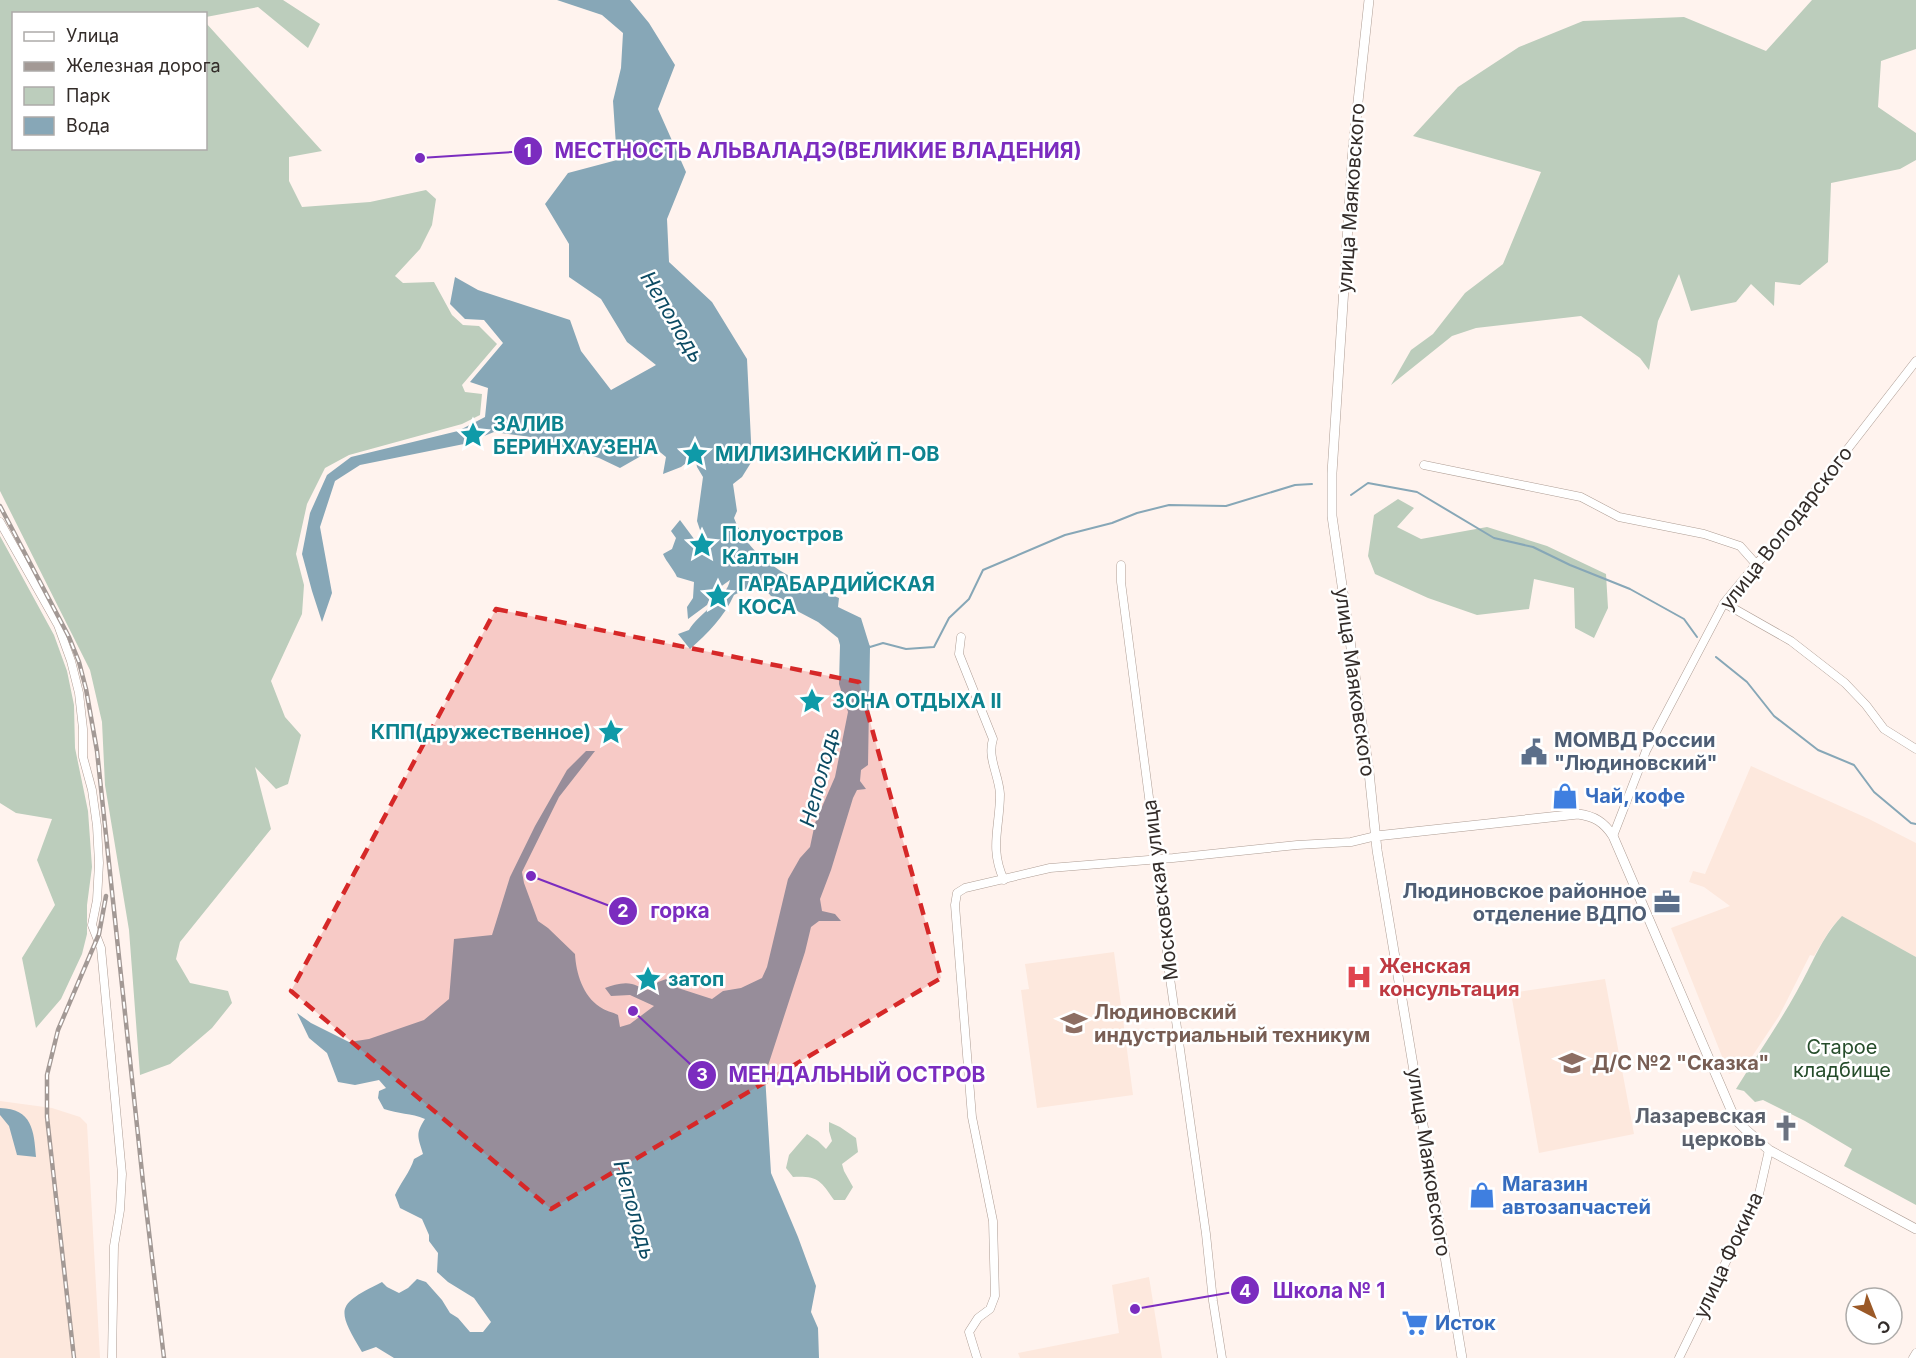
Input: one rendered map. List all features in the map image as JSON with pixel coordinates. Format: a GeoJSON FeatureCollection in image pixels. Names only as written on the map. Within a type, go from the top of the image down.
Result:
{"type":"FeatureCollection","features":[{"type":"Feature","properties":{"kind":"street","name":"улица Маяковского"},"geometry":{"type":"LineString","coordinates":[[1369,0],[1353,148],[1332,473],[1332,516],[1376,836],[1462,1358]]}},
{"type":"Feature","properties":{"kind":"street","name":"улица Володарского"},"geometry":{"type":"LineString","coordinates":[[1613,836],[1646,751],[1724,603],[1774,546],[1916,361]]}},
{"type":"Feature","properties":{"kind":"street"},"geometry":{"type":"LineString","coordinates":[[1424,465],[1581,497],[1619,517],[1704,534],[1740,546],[1756,564]]}},
{"type":"Feature","properties":{"kind":"street"},"geometry":{"type":"LineString","coordinates":[[0,522],[58,625],[71,661],[80,702],[83,757],[92,790],[97,826],[99,863],[97,900],[92,924],[101,948],[122,1174],[120,1210],[114,1246],[112,1358]]}},
{"type":"Feature","properties":{"kind":"street","name":"Московская улица"},"geometry":{"type":"LineString","coordinates":[[1121,565],[1121,582],[1167,953],[1222,1358]]}},
{"type":"Feature","properties":{"kind":"street"},"geometry":{"type":"LineString","coordinates":[[1724,603],[1791,641],[1845,683],[1884,729],[1916,749]]}},
{"type":"Feature","properties":{"kind":"street"},"geometry":{"type":"LineString","coordinates":[[961,637],[960,654],[993,739],[991,745],[993,768],[1000,792],[997,865],[1004,880]]}},
{"type":"Feature","properties":{"kind":"street"},"geometry":{"type":"LineString","coordinates":[[977,1358],[969,1332],[978,1318],[990,1309],[995,1296],[993,1221],[972,1117],[955,905],[957,893],[965,888],[1050,868],[1352,842],[1376,836],[1578,814],[1590,815],[1607,826],[1613,836],[1736,1119],[1769,1150],[1916,1229]]}},
{"type":"Feature","properties":{"kind":"street","name":"улица Фокина"},"geometry":{"type":"LineString","coordinates":[[1679,1358],[1759,1194],[1769,1150]]}},
{"type":"Feature","properties":{"kind":"street"},"geometry":{"type":"LineString","coordinates":[[1913,1358],[1916,1353]]}},
{"type":"Feature","properties":{"kind":"highlighted area"},"geometry":{"type":"Polygon","coordinates":[[[496,609],[859,682],[941,978],[551,1209],[291,991],[496,609]]]}},
{"type":"Feature","properties":{"kind":"shaded area"},"geometry":{"type":"Polygon","coordinates":[[[1751,766],[1869,819],[1916,843],[1916,957],[1842,917],[1831,928],[1814,956],[1810,955],[1779,1016],[1745,1067],[1729,1074],[1671,928],[1730,906],[1704,887],[1689,882],[1693,871],[1705,874],[1751,766]]]}},
{"type":"Feature","properties":{"kind":"shaded area","name":"Людиновский индустриальный техникум"},"geometry":{"type":"Polygon","coordinates":[[[1114,952],[1133,1095],[1037,1108],[1021,990],[1029,989],[1025,964],[1114,952]]]}},
{"type":"Feature","properties":{"kind":"shaded area","name":"Д/С №2 \"Сказка\""},"geometry":{"type":"Polygon","coordinates":[[[1605,979],[1634,1134],[1539,1153],[1511,993],[1605,979]]]}},
{"type":"Feature","properties":{"kind":"shaded area"},"geometry":{"type":"Polygon","coordinates":[[[0,1101],[52,1108],[80,1117],[87,1124],[100,1358],[0,1358],[0,1101]]]}},
{"type":"Feature","properties":{"kind":"shaded area"},"geometry":{"type":"Polygon","coordinates":[[[1149,1277],[1162,1358],[1020,1358],[1018,1353],[1119,1333],[1112,1285],[1149,1277]]]}},
{"type":"Feature","properties":{"kind":"green space"},"geometry":{"type":"Polygon","coordinates":[[[0,0],[283,0],[320,24],[308,48],[258,7],[207,17],[207,12],[12,12],[12,150],[207,150],[207,24],[322,151],[289,157],[289,181],[302,207],[370,202],[426,190],[436,199],[432,225],[420,249],[395,276],[403,283],[434,282],[452,315],[463,325],[479,326],[497,344],[462,385],[465,392],[482,394],[480,415],[462,424],[349,455],[325,468],[307,504],[296,554],[304,585],[302,614],[271,681],[285,717],[301,735],[288,784],[276,789],[255,767],[271,829],[180,942],[176,959],[190,983],[228,991],[232,1003],[212,1028],[170,1064],[140,1075],[129,930],[105,785],[102,722],[90,670],[0,491],[0,0]]]}},
{"type":"Feature","properties":{"kind":"green space"},"geometry":{"type":"Polygon","coordinates":[[[1812,0],[1916,0],[1916,49],[1881,61],[1878,107],[1916,133],[1916,160],[1900,169],[1831,183],[1828,262],[1800,285],[1775,282],[1774,306],[1751,284],[1736,302],[1691,311],[1679,274],[1658,321],[1649,370],[1640,358],[1581,316],[1476,328],[1452,336],[1391,385],[1411,350],[1433,334],[1465,293],[1503,264],[1541,172],[1413,136],[1458,87],[1519,47],[1583,21],[1684,17],[1766,51],[1812,0]]]}},
{"type":"Feature","properties":{"kind":"green space"},"geometry":{"type":"Polygon","coordinates":[[[1398,499],[1414,508],[1397,527],[1421,539],[1487,527],[1547,546],[1606,574],[1608,608],[1594,638],[1575,628],[1574,588],[1534,579],[1529,609],[1477,615],[1428,598],[1375,574],[1368,556],[1374,515],[1398,499]]]}},
{"type":"Feature","properties":{"kind":"green space"},"geometry":{"type":"Polygon","coordinates":[[[0,536],[54,635],[67,671],[74,705],[75,748],[88,811],[92,867],[87,905],[87,934],[82,954],[61,999],[36,1028],[22,958],[55,905],[37,860],[52,819],[16,813],[0,803],[0,536]]]}},
{"type":"Feature","properties":{"kind":"green space","name":"Старое кладбище"},"geometry":{"type":"Polygon","coordinates":[[[1842,916],[1916,957],[1916,1205],[1844,1166],[1852,1149],[1805,1121],[1763,1100],[1755,1102],[1744,1091],[1736,1089],[1790,1003],[1822,943],[1842,916]]]}},
{"type":"Feature","properties":{"kind":"green space"},"geometry":{"type":"Polygon","coordinates":[[[829,1122],[856,1138],[858,1152],[842,1164],[853,1187],[845,1200],[834,1200],[818,1181],[808,1177],[793,1177],[786,1168],[789,1155],[807,1134],[826,1149],[832,1141],[829,1122]]]}},
{"type":"Feature","properties":{"kind":"water","name":"Неполодь"},"geometry":{"type":"Polygon","coordinates":[[[557,0],[630,0],[649,23],[675,65],[658,109],[686,172],[667,219],[669,262],[712,302],[747,359],[752,461],[742,477],[733,484],[737,511],[734,518],[742,534],[764,559],[792,578],[839,598],[838,607],[861,618],[870,647],[868,765],[861,770],[860,781],[866,789],[857,790],[853,798],[820,899],[822,911],[835,914],[841,921],[819,921],[811,927],[765,1075],[771,1173],[816,1286],[811,1312],[818,1328],[819,1358],[394,1358],[376,1347],[362,1352],[345,1317],[345,1309],[356,1296],[382,1282],[399,1293],[417,1279],[426,1282],[450,1313],[458,1318],[470,1332],[483,1332],[491,1322],[474,1298],[448,1282],[437,1272],[438,1253],[429,1241],[429,1235],[422,1219],[400,1208],[395,1195],[414,1159],[423,1154],[418,1136],[425,1119],[384,1109],[378,1098],[379,1091],[386,1088],[379,1080],[355,1085],[338,1082],[327,1053],[309,1038],[297,1013],[311,1023],[349,1042],[369,1039],[424,1020],[449,999],[454,939],[492,935],[510,877],[535,826],[567,770],[586,751],[595,751],[559,797],[522,872],[538,921],[575,954],[579,976],[589,997],[602,1008],[618,1015],[620,1027],[630,1024],[654,1006],[630,995],[611,996],[605,988],[629,983],[652,990],[658,982],[669,978],[678,988],[712,999],[723,991],[741,988],[762,978],[767,967],[788,879],[800,858],[810,847],[815,823],[835,777],[848,712],[839,684],[840,645],[838,638],[781,598],[771,596],[762,586],[750,587],[734,595],[715,624],[690,649],[678,634],[689,630],[718,600],[728,587],[730,580],[712,593],[707,605],[688,619],[687,607],[693,598],[694,582],[677,577],[663,554],[672,549],[676,538],[671,531],[680,520],[706,555],[711,552],[704,542],[697,521],[703,477],[697,467],[695,456],[681,467],[663,474],[666,457],[655,448],[620,468],[599,458],[531,437],[494,432],[464,444],[360,465],[335,481],[320,527],[332,593],[322,622],[302,554],[310,513],[327,475],[351,457],[458,431],[485,417],[488,388],[470,382],[503,343],[484,320],[465,319],[450,304],[455,277],[478,290],[570,320],[581,351],[611,390],[656,365],[627,342],[601,299],[569,277],[569,244],[545,204],[568,173],[617,160],[613,101],[621,68],[623,33],[602,15],[557,0]]]}},
{"type":"Feature","properties":{"kind":"water"},"geometry":{"type":"Polygon","coordinates":[[[0,1108],[11,1109],[25,1117],[32,1130],[36,1157],[17,1155],[9,1126],[0,1115],[0,1108]]]}},
{"type":"Feature","properties":{"kind":"waterway"},"geometry":{"type":"LineString","coordinates":[[1351,495],[1368,483],[1417,492],[1494,538],[1533,547],[1570,565],[1630,589],[1684,619],[1697,637]]}},
{"type":"Feature","properties":{"kind":"waterway"},"geometry":{"type":"LineString","coordinates":[[868,646],[883,643],[906,649],[934,647],[949,618],[969,599],[983,570],[1065,535],[1169,505],[1226,506],[1295,485],[1312,484]]}},
{"type":"Feature","properties":{"kind":"waterway"},"geometry":{"type":"LineString","coordinates":[[1716,657],[1747,682],[1774,716],[1818,750],[1854,765],[1874,792],[1911,823],[1916,824]]}},
{"type":"Feature","properties":{"kind":"railway"},"geometry":{"type":"LineString","coordinates":[[0,506],[69,637],[86,689],[97,751],[164,1358]]}},
{"type":"Feature","properties":{"kind":"railway"},"geometry":{"type":"LineString","coordinates":[[74,1358],[47,1117],[47,1075],[58,1030],[99,934],[106,896]]}},
{"type":"Feature","properties":{"kind":"place","name":"МЕСТНОСТЬ АЛЬВАЛАДЭ(ВЕЛИКИЕ ВЛАДЕНИЯ)"},"geometry":{"type":"Point","coordinates":[420,158]}},
{"type":"Feature","properties":{"kind":"place","name":"ЗАЛИВ БЕРИНХАУЗЕНА"},"geometry":{"type":"Point","coordinates":[473,435]}},
{"type":"Feature","properties":{"kind":"place","name":"МИЛИЗИНСКИЙ П-ОВ"},"geometry":{"type":"Point","coordinates":[695,454]}},
{"type":"Feature","properties":{"kind":"place","name":"Полуостров Калтын"},"geometry":{"type":"Point","coordinates":[702,545]}},
{"type":"Feature","properties":{"kind":"place","name":"ГАРАБАРДИЙСКАЯ КОСА"},"geometry":{"type":"Point","coordinates":[718,596]}},
{"type":"Feature","properties":{"kind":"place","name":"ЗОНА ОТДЫХА II"},"geometry":{"type":"Point","coordinates":[812,701]}},
{"type":"Feature","properties":{"kind":"place","name":"КПП(дружественное)"},"geometry":{"type":"Point","coordinates":[611,732]}},
{"type":"Feature","properties":{"kind":"place","name":"МОМВД России \"Людиновский\""},"geometry":{"type":"Point","coordinates":[1534,752]}},
{"type":"Feature","properties":{"kind":"place","name":"Чай, кофе"},"geometry":{"type":"Point","coordinates":[1565,796]}},
{"type":"Feature","properties":{"kind":"place","name":"горка"},"geometry":{"type":"Point","coordinates":[531,876]}},
{"type":"Feature","properties":{"kind":"place","name":"Людиновское районное отделение ВДПО"},"geometry":{"type":"Point","coordinates":[1667,902]}},
{"type":"Feature","properties":{"kind":"place","name":"Женская консультация"},"geometry":{"type":"Point","coordinates":[1359,977]}},
{"type":"Feature","properties":{"kind":"place","name":"затоп"},"geometry":{"type":"Point","coordinates":[648,979]}},
{"type":"Feature","properties":{"kind":"place","name":"МЕНДАЛЬНЫЙ ОСТРОВ"},"geometry":{"type":"Point","coordinates":[633,1011]}},
{"type":"Feature","properties":{"kind":"place","name":"Людиновский индустриальный техникум"},"geometry":{"type":"Point","coordinates":[1074,1023]}},
{"type":"Feature","properties":{"kind":"place","name":"Д/С №2 \"Сказка\""},"geometry":{"type":"Point","coordinates":[1572,1063]}},
{"type":"Feature","properties":{"kind":"place","name":"Лазаревская церковь"},"geometry":{"type":"Point","coordinates":[1786,1128]}},
{"type":"Feature","properties":{"kind":"place","name":"Магазин автозапчастей"},"geometry":{"type":"Point","coordinates":[1482,1195]}},
{"type":"Feature","properties":{"kind":"place","name":"Школа № 1"},"geometry":{"type":"Point","coordinates":[1135,1309]}},
{"type":"Feature","properties":{"kind":"place","name":"Исток"},"geometry":{"type":"Point","coordinates":[1415,1323]}}]}
